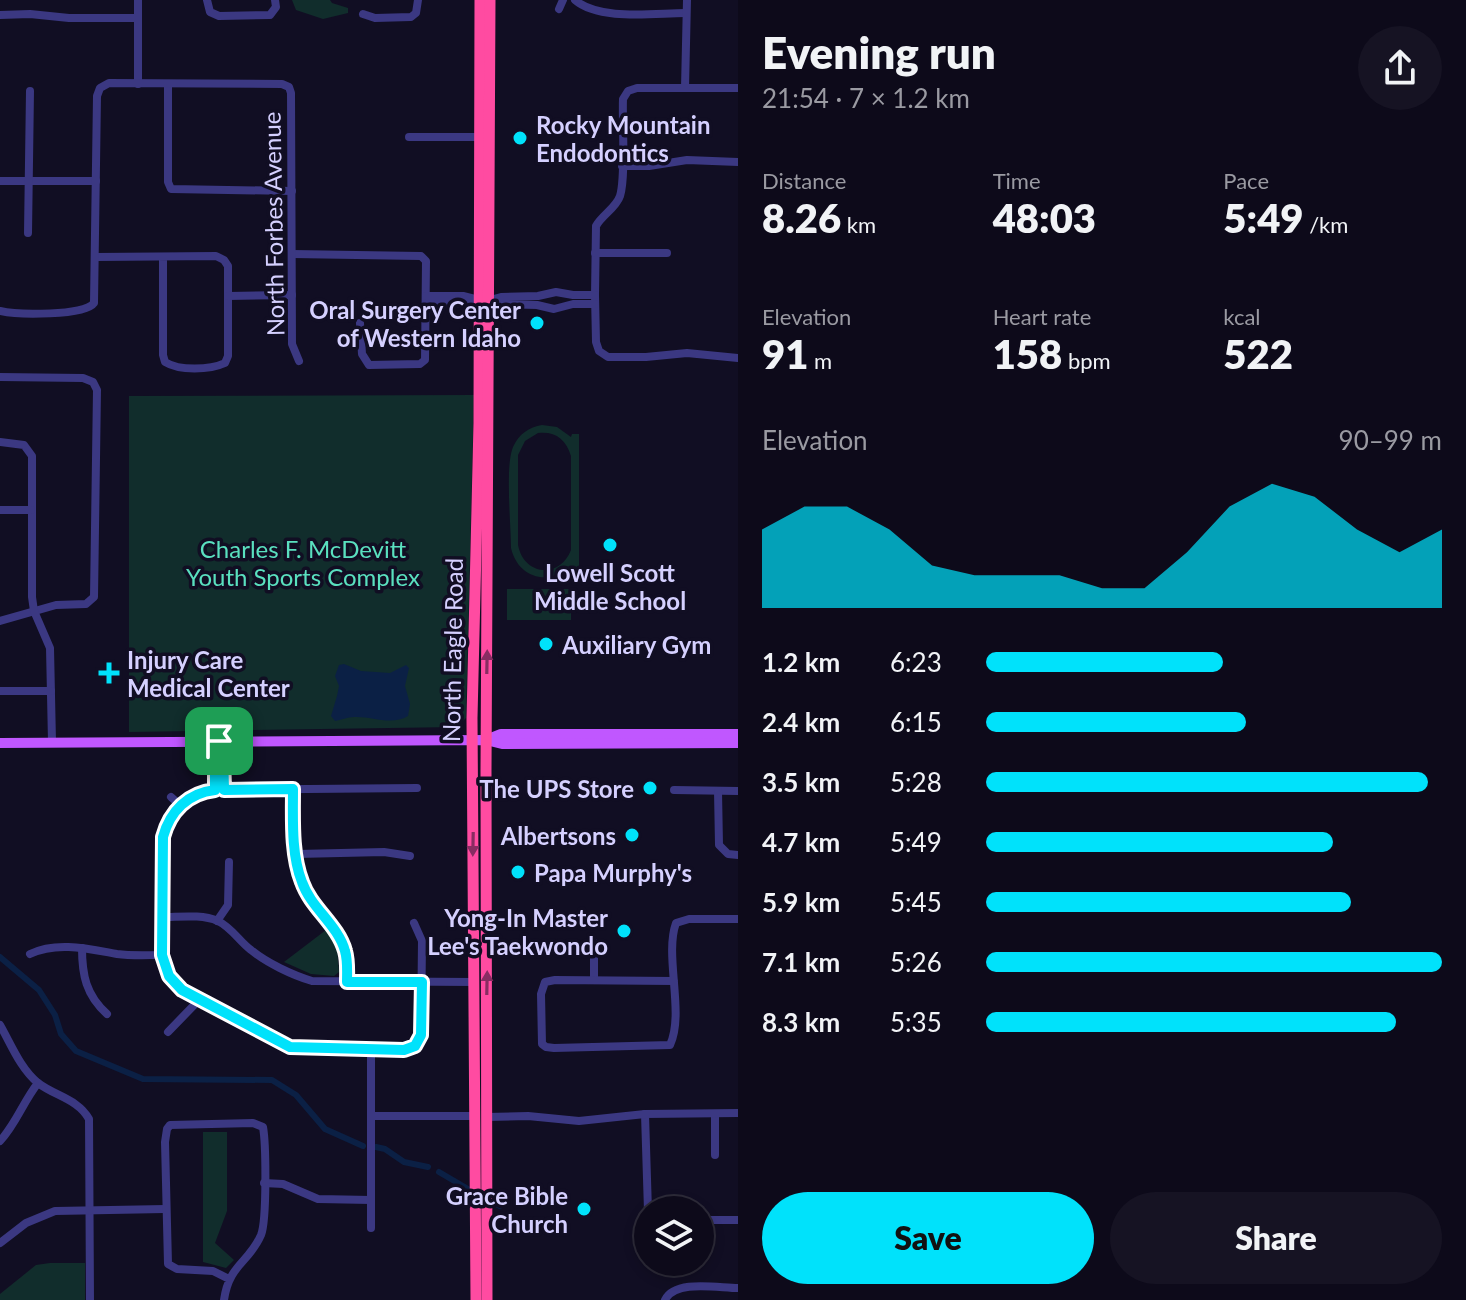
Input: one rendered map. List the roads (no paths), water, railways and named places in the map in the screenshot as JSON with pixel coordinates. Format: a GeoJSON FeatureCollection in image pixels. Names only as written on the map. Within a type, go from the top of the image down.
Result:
{"type":"FeatureCollection","features":[{"type":"Feature","properties":{"kind":"highway","name":"North Eagle Road"},"geometry":{"type":"LineString","coordinates":[[476,1300],[490,375],[480,211],[480,0]]}},
{"type":"Feature","properties":{"kind":"highway","name":"North Eagle Road"},"geometry":{"type":"LineString","coordinates":[[487,1300],[486,1137],[475,1094],[473,740],[490,0]]}},
{"type":"Feature","properties":{"kind":"main road"},"geometry":{"type":"LineString","coordinates":[[486,740],[501,734],[717,734],[738,739]]}},
{"type":"Feature","properties":{"kind":"main road"},"geometry":{"type":"LineString","coordinates":[[0,743],[486,740],[502,744],[738,739]]}},
{"type":"Feature","properties":{"kind":"street"},"geometry":{"type":"LineString","coordinates":[[138,0],[138,84]]}},
{"type":"Feature","properties":{"kind":"street"},"geometry":{"type":"LineString","coordinates":[[207,0],[210,12],[219,16],[270,15],[276,2]]}},
{"type":"Feature","properties":{"kind":"street"},"geometry":{"type":"LineString","coordinates":[[363,14],[375,18],[411,17],[416,13],[418,0]]}},
{"type":"Feature","properties":{"kind":"street"},"geometry":{"type":"LineString","coordinates":[[575,0],[600,13],[685,13]]}},
{"type":"Feature","properties":{"kind":"street"},"geometry":{"type":"LineString","coordinates":[[685,88],[687,0]]}},
{"type":"Feature","properties":{"kind":"street"},"geometry":{"type":"LineString","coordinates":[[0,15],[138,18]]}},
{"type":"Feature","properties":{"kind":"street"},"geometry":{"type":"LineString","coordinates":[[0,311],[19,314],[84,311],[92,307],[96,257],[97,96],[100,88],[109,83],[168,84],[168,182],[171,189],[292,191]]}},
{"type":"Feature","properties":{"kind":"street","name":"North Forbes Avenue"},"geometry":{"type":"LineString","coordinates":[[168,84],[282,84],[289,87],[292,344],[299,361]]}},
{"type":"Feature","properties":{"kind":"street"},"geometry":{"type":"LineString","coordinates":[[738,88],[637,88],[628,91],[623,99],[620,195],[596,226],[595,253],[596,342],[599,351],[608,357],[687,353],[738,358]]}},
{"type":"Feature","properties":{"kind":"street"},"geometry":{"type":"LineString","coordinates":[[28,233],[30,91]]}},
{"type":"Feature","properties":{"kind":"street"},"geometry":{"type":"LineString","coordinates":[[409,137],[480,137]]}},
{"type":"Feature","properties":{"kind":"street"},"geometry":{"type":"LineString","coordinates":[[622,166],[649,166],[689,160],[738,162]]}},
{"type":"Feature","properties":{"kind":"street"},"geometry":{"type":"LineString","coordinates":[[0,181],[96,181]]}},
{"type":"Feature","properties":{"kind":"street"},"geometry":{"type":"LineString","coordinates":[[595,253],[667,253]]}},
{"type":"Feature","properties":{"kind":"street"},"geometry":{"type":"LineString","coordinates":[[292,254],[415,254],[426,261],[425,360],[420,364],[369,365],[362,354],[360,323]]}},
{"type":"Feature","properties":{"kind":"street"},"geometry":{"type":"LineString","coordinates":[[96,257],[216,256],[224,260],[228,266],[228,356],[225,363],[217,367],[172,367],[165,362],[163,257]]}},
{"type":"Feature","properties":{"kind":"street"},"geometry":{"type":"LineString","coordinates":[[426,300],[484,300],[556,292],[595,299]]}},
{"type":"Feature","properties":{"kind":"street"},"geometry":{"type":"LineString","coordinates":[[228,296],[292,295]]}},
{"type":"Feature","properties":{"kind":"street"},"geometry":{"type":"LineString","coordinates":[[484,300],[554,309],[595,299]]}},
{"type":"Feature","properties":{"kind":"street"},"geometry":{"type":"LineString","coordinates":[[0,377],[83,378],[93,382],[97,390],[96,593],[92,601],[86,604],[56,605],[0,621]]}},
{"type":"Feature","properties":{"kind":"street"},"geometry":{"type":"LineString","coordinates":[[0,442],[19,443],[28,447],[32,456],[34,611],[48,641],[52,742]]}},
{"type":"Feature","properties":{"kind":"street"},"geometry":{"type":"LineString","coordinates":[[0,510],[31,510]]}},
{"type":"Feature","properties":{"kind":"street"},"geometry":{"type":"LineString","coordinates":[[0,691],[51,691]]}},
{"type":"Feature","properties":{"kind":"street"},"geometry":{"type":"LineString","coordinates":[[219,741],[223,752],[220,790]]}},
{"type":"Feature","properties":{"kind":"street"},"geometry":{"type":"LineString","coordinates":[[414,923],[422,941],[421,1035],[417,1044],[404,1050],[290,1047],[199,1000],[173,982],[165,969],[162,955],[163,837],[180,805],[200,793],[220,790],[417,788]]}},
{"type":"Feature","properties":{"kind":"street"},"geometry":{"type":"LineString","coordinates":[[293,789],[300,877],[305,890],[343,945],[347,958],[347,982]]}},
{"type":"Feature","properties":{"kind":"street"},"geometry":{"type":"LineString","coordinates":[[674,790],[738,791]]}},
{"type":"Feature","properties":{"kind":"street"},"geometry":{"type":"LineString","coordinates":[[718,791],[718,838],[723,850],[738,855]]}},
{"type":"Feature","properties":{"kind":"street"},"geometry":{"type":"LineString","coordinates":[[171,797],[180,805]]}},
{"type":"Feature","properties":{"kind":"street"},"geometry":{"type":"LineString","coordinates":[[297,854],[384,852],[410,856]]}},
{"type":"Feature","properties":{"kind":"street"},"geometry":{"type":"LineString","coordinates":[[217,921],[228,905],[229,862]]}},
{"type":"Feature","properties":{"kind":"street"},"geometry":{"type":"LineString","coordinates":[[162,917],[204,917],[217,921],[253,952],[293,974],[319,982],[475,982]]}},
{"type":"Feature","properties":{"kind":"street"},"geometry":{"type":"LineString","coordinates":[[674,981],[545,982],[541,994],[544,1046],[670,1045],[673,1033],[674,981],[673,933],[676,923],[685,919],[738,919]]}},
{"type":"Feature","properties":{"kind":"street"},"geometry":{"type":"LineString","coordinates":[[594,943],[594,980]]}},
{"type":"Feature","properties":{"kind":"street"},"geometry":{"type":"LineString","coordinates":[[30,954],[46,948],[82,948],[129,955],[162,955]]}},
{"type":"Feature","properties":{"kind":"street"},"geometry":{"type":"LineString","coordinates":[[82,948],[84,982],[98,1006],[107,1014]]}},
{"type":"Feature","properties":{"kind":"street"},"geometry":{"type":"LineString","coordinates":[[168,1032],[199,1000]]}},
{"type":"Feature","properties":{"kind":"street"},"geometry":{"type":"LineString","coordinates":[[0,1025],[21,1064],[38,1083],[81,1108],[89,1119],[90,1300]]}},
{"type":"Feature","properties":{"kind":"street"},"geometry":{"type":"LineString","coordinates":[[371,1049],[371,1228]]}},
{"type":"Feature","properties":{"kind":"street"},"geometry":{"type":"LineString","coordinates":[[0,1141],[14,1125],[18,1110],[38,1083]]}},
{"type":"Feature","properties":{"kind":"street"},"geometry":{"type":"LineString","coordinates":[[371,1116],[528,1116],[579,1121],[645,1114],[738,1113]]}},
{"type":"Feature","properties":{"kind":"street"},"geometry":{"type":"LineString","coordinates":[[645,1114],[648,1196]]}},
{"type":"Feature","properties":{"kind":"street"},"geometry":{"type":"LineString","coordinates":[[715,1114],[715,1155]]}},
{"type":"Feature","properties":{"kind":"street"},"geometry":{"type":"LineString","coordinates":[[224,1300],[229,1279],[261,1235],[263,1127],[253,1123],[177,1123],[167,1129],[166,1256],[171,1268],[203,1269],[229,1279]]}},
{"type":"Feature","properties":{"kind":"street"},"geometry":{"type":"LineString","coordinates":[[264,1183],[283,1184],[331,1201],[371,1200]]}},
{"type":"Feature","properties":{"kind":"street"},"geometry":{"type":"LineString","coordinates":[[0,1243],[40,1215],[68,1209],[165,1209]]}},
{"type":"Feature","properties":{"kind":"street"},"geometry":{"type":"LineString","coordinates":[[714,1220],[738,1220]]}},
{"type":"Feature","properties":{"kind":"street"},"geometry":{"type":"LineString","coordinates":[[667,1296],[681,1288],[738,1288]]}},
{"type":"Feature","properties":{"kind":"water"},"geometry":{"type":"Polygon","coordinates":[[[339,665],[361,671],[390,673],[406,665],[409,668],[405,686],[410,704],[408,716],[395,720],[354,717],[335,721],[331,716],[339,686],[335,676],[339,665]]]}},
{"type":"Feature","properties":{"kind":"waterway"},"geometry":{"type":"LineString","coordinates":[[0,957],[39,990],[55,1015],[61,1034],[76,1051],[143,1079],[272,1080],[296,1095],[325,1129],[363,1146]]}},
{"type":"Feature","properties":{"kind":"waterway"},"geometry":{"type":"LineString","coordinates":[[376,1147],[385,1149],[404,1162],[428,1167]]}},
{"type":"Feature","properties":{"kind":"waterway"},"geometry":{"type":"LineString","coordinates":[[439,1172],[468,1189]]}},
{"type":"Feature","properties":{"kind":"waterway"},"geometry":{"type":"LineString","coordinates":[[494,1203],[500,1206]]}},
{"type":"Feature","properties":{"kind":"place","name":"Rocky Mountain Endodontics"},"geometry":{"type":"Point","coordinates":[520,138]}},
{"type":"Feature","properties":{"kind":"place","name":"Oral Surgery Center of Western Idaho"},"geometry":{"type":"Point","coordinates":[537,323]}},
{"type":"Feature","properties":{"kind":"place","name":"Lowell Scott Middle School"},"geometry":{"type":"Point","coordinates":[610,545]}},
{"type":"Feature","properties":{"kind":"place","name":"Auxiliary Gym"},"geometry":{"type":"Point","coordinates":[546,644]}},
{"type":"Feature","properties":{"kind":"place","name":"Injury Care Medical Center"},"geometry":{"type":"Point","coordinates":[109,673]}},
{"type":"Feature","properties":{"kind":"place","name":"The UPS Store"},"geometry":{"type":"Point","coordinates":[650,788]}},
{"type":"Feature","properties":{"kind":"place","name":"Albertsons"},"geometry":{"type":"Point","coordinates":[632,835]}},
{"type":"Feature","properties":{"kind":"place","name":"Papa Murphy's"},"geometry":{"type":"Point","coordinates":[518,872]}},
{"type":"Feature","properties":{"kind":"place","name":"Yong-In Master Lee's Taekwondo"},"geometry":{"type":"Point","coordinates":[624,931]}},
{"type":"Feature","properties":{"kind":"place","name":"Grace Bible Church"},"geometry":{"type":"Point","coordinates":[584,1209]}},
{"type":"Feature","properties":{"kind":"park label","name":"Charles F. McDevitt Youth Sports Complex"},"geometry":{"type":"Point","coordinates":[303,562]}}]}
